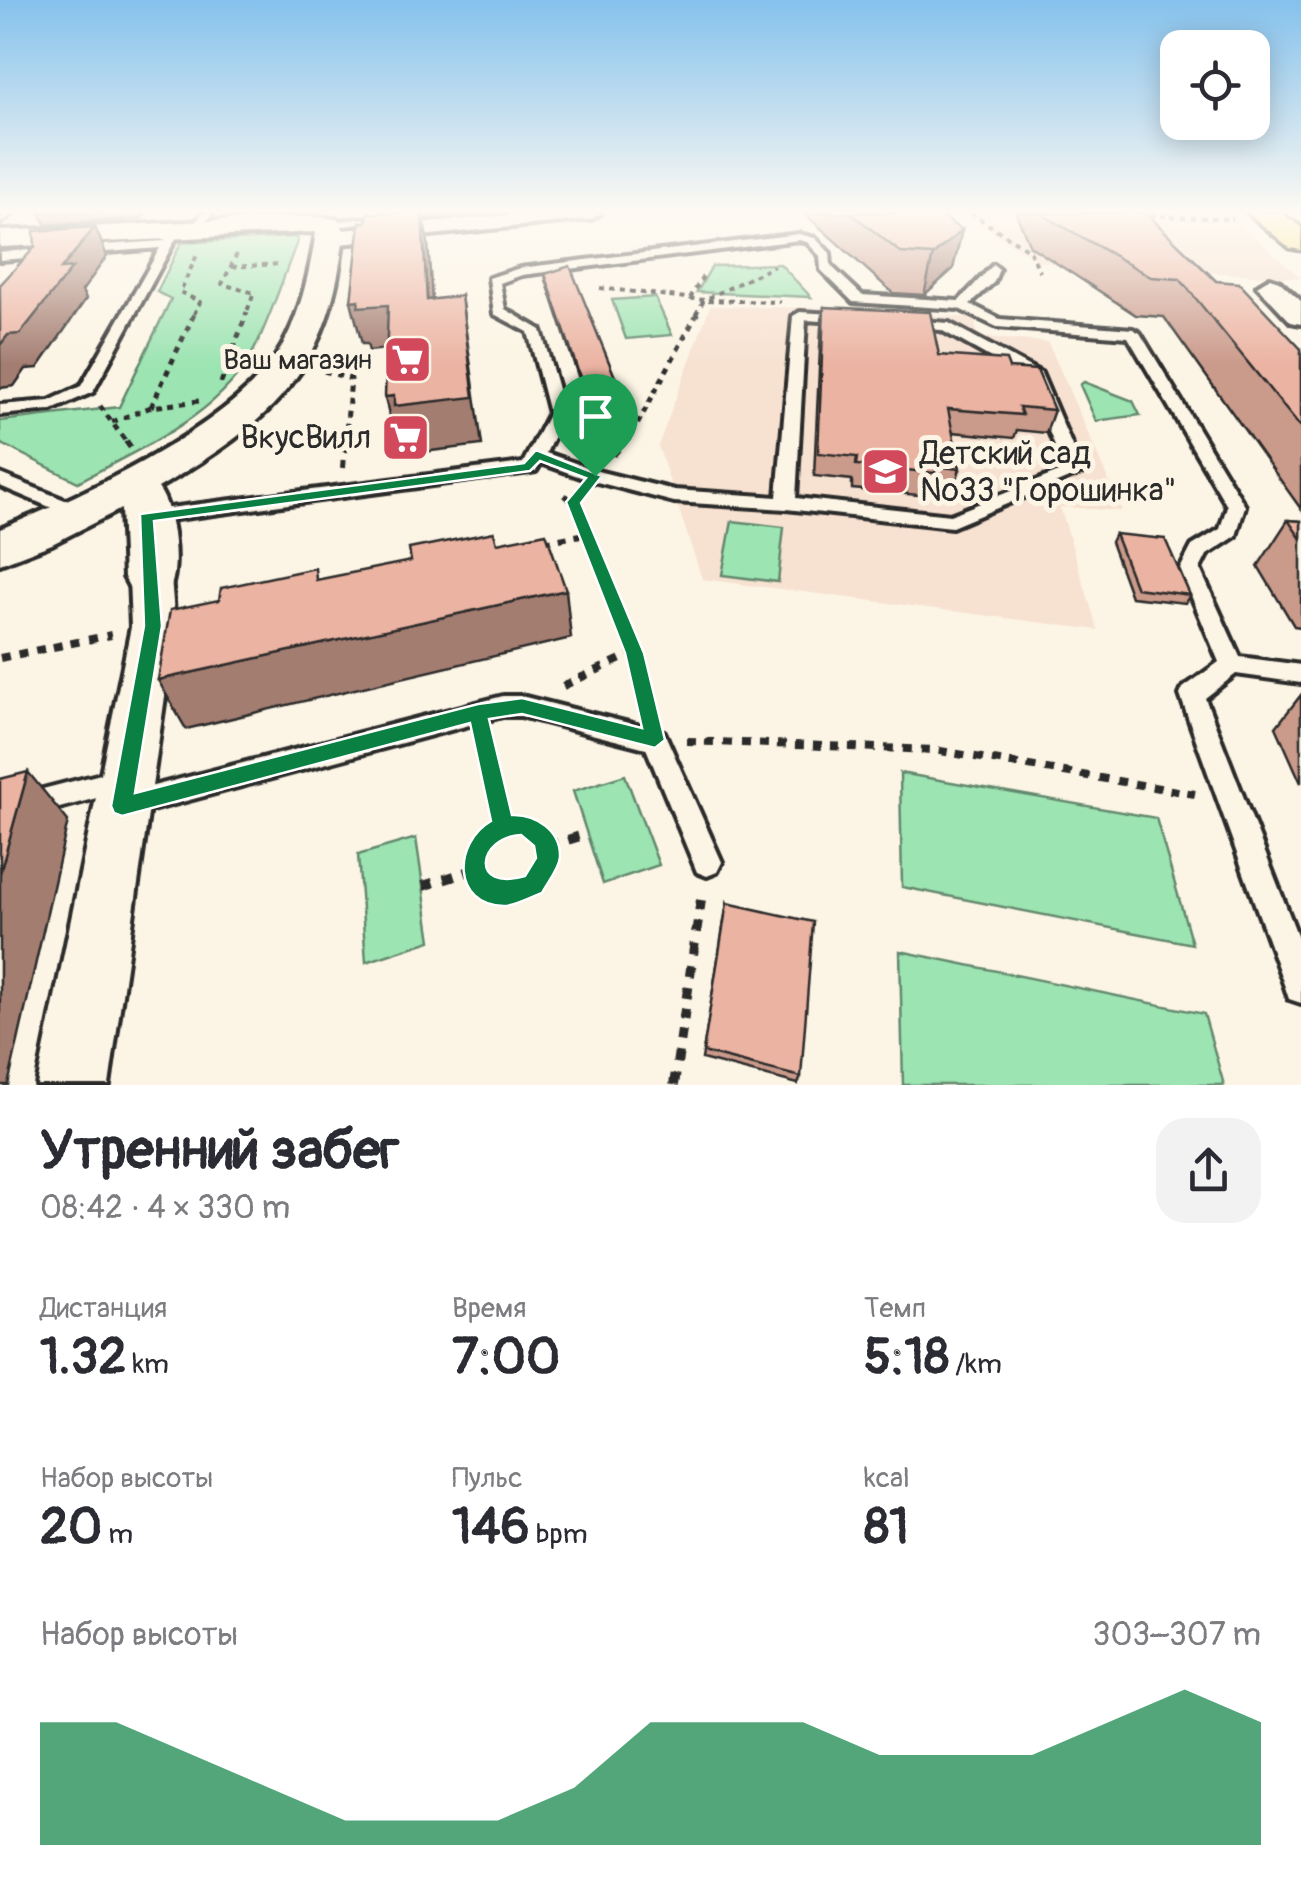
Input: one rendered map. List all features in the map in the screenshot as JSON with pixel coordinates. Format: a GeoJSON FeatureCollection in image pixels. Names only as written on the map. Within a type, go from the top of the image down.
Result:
{"type":"FeatureCollection","features":[{"type":"Feature","properties":{"kind":"street"},"geometry":{"type":"LineString","coordinates":[[0,548],[137,486],[244,409],[289,364],[303,337],[320,264]]}},
{"type":"Feature","properties":{"kind":"street"},"geometry":{"type":"LineString","coordinates":[[1270,286],[1301,316]]}},
{"type":"Feature","properties":{"kind":"street"},"geometry":{"type":"LineString","coordinates":[[73,1085],[124,793],[152,602],[137,486]]}},
{"type":"Feature","properties":{"kind":"lane"},"geometry":{"type":"LineString","coordinates":[[0,410],[52,405],[87,389],[171,264]]}},
{"type":"Feature","properties":{"kind":"lane"},"geometry":{"type":"LineString","coordinates":[[533,461],[557,413],[534,330],[499,310],[493,281],[520,272],[587,264]]}},
{"type":"Feature","properties":{"kind":"lane"},"geometry":{"type":"LineString","coordinates":[[825,264],[858,298],[962,305],[997,322],[1133,333],[1236,506],[1229,532],[1199,551],[1190,569],[1232,665]]}},
{"type":"Feature","properties":{"kind":"lane"},"geometry":{"type":"LineString","coordinates":[[962,305],[990,279],[994,269]]}},
{"type":"Feature","properties":{"kind":"lane"},"geometry":{"type":"LineString","coordinates":[[137,486],[340,490],[533,461],[674,496],[786,503],[952,522],[1074,472],[1036,376],[944,326],[800,316],[786,503]]}},
{"type":"Feature","properties":{"kind":"lane"},"geometry":{"type":"LineString","coordinates":[[990,351],[1004,346],[997,322]]}},
{"type":"Feature","properties":{"kind":"lane"},"geometry":{"type":"LineString","coordinates":[[0,480],[78,512]]}},
{"type":"Feature","properties":{"kind":"lane"},"geometry":{"type":"LineString","coordinates":[[1301,674],[1232,665],[1192,695],[1301,987]]}},
{"type":"Feature","properties":{"kind":"lane"},"geometry":{"type":"LineString","coordinates":[[0,812],[124,793],[478,712],[522,706],[655,740],[707,862]]}},
{"type":"Feature","properties":{"kind":"path"},"geometry":{"type":"LineString","coordinates":[[151,407],[200,302],[180,292],[192,264]]}},
{"type":"Feature","properties":{"kind":"path"},"geometry":{"type":"LineString","coordinates":[[112,422],[151,407],[215,400],[254,293],[222,284],[232,264]]}},
{"type":"Feature","properties":{"kind":"path"},"geometry":{"type":"LineString","coordinates":[[230,267],[279,264]]}},
{"type":"Feature","properties":{"kind":"path"},"geometry":{"type":"LineString","coordinates":[[574,502],[638,425],[704,300],[778,264]]}},
{"type":"Feature","properties":{"kind":"path"},"geometry":{"type":"LineString","coordinates":[[1036,264],[1040,272]]}},
{"type":"Feature","properties":{"kind":"path"},"geometry":{"type":"LineString","coordinates":[[690,298],[706,271]]}},
{"type":"Feature","properties":{"kind":"path"},"geometry":{"type":"LineString","coordinates":[[596,287],[704,300],[824,303],[858,298]]}},
{"type":"Feature","properties":{"kind":"path"},"geometry":{"type":"LineString","coordinates":[[314,368],[351,379],[340,490]]}},
{"type":"Feature","properties":{"kind":"path"},"geometry":{"type":"LineString","coordinates":[[87,389],[112,422],[137,486]]}},
{"type":"Feature","properties":{"kind":"path"},"geometry":{"type":"LineString","coordinates":[[533,461],[574,502],[634,653],[655,740],[934,750],[1232,800]]}},
{"type":"Feature","properties":{"kind":"path"},"geometry":{"type":"LineString","coordinates":[[528,546],[586,534]]}},
{"type":"Feature","properties":{"kind":"path"},"geometry":{"type":"LineString","coordinates":[[0,658],[152,602]]}},
{"type":"Feature","properties":{"kind":"path"},"geometry":{"type":"LineString","coordinates":[[522,706],[634,653]]}},
{"type":"Feature","properties":{"kind":"path"},"geometry":{"type":"LineString","coordinates":[[478,712],[503,826]]}},
{"type":"Feature","properties":{"kind":"path"},"geometry":{"type":"LineString","coordinates":[[524,825],[537,830],[547,846],[543,874],[533,885],[519,892],[490,890],[479,882],[474,856],[480,843],[503,826],[524,825]]}},
{"type":"Feature","properties":{"kind":"path"},"geometry":{"type":"LineString","coordinates":[[547,846],[587,834]]}},
{"type":"Feature","properties":{"kind":"path"},"geometry":{"type":"LineString","coordinates":[[674,1085],[707,862]]}},
{"type":"Feature","properties":{"kind":"path"},"geometry":{"type":"LineString","coordinates":[[423,886],[474,870]]}},
{"type":"Feature","properties":{"kind":"shaded area"},"geometry":{"type":"Polygon","coordinates":[[[1066,264],[1285,264],[1301,278],[1066,264]]]}},
{"type":"Feature","properties":{"kind":"shaded area","name":"Детский сад №33 \"Горошинка\""},"geometry":{"type":"Polygon","coordinates":[[[710,306],[839,308],[974,318],[978,337],[1048,342],[1122,511],[1060,507],[1098,630],[702,579],[658,446],[710,306]]]}},
{"type":"Feature","properties":{"kind":"green space"},"geometry":{"type":"Polygon","coordinates":[[[171,264],[289,264],[255,348],[240,372],[201,411],[153,442],[78,482],[0,443],[0,421],[119,407],[171,299],[157,292],[171,264]]]}},
{"type":"Feature","properties":{"kind":"green space"},"geometry":{"type":"Polygon","coordinates":[[[780,264],[811,297],[697,292],[712,266],[780,264]]]}},
{"type":"Feature","properties":{"kind":"green space"},"geometry":{"type":"Polygon","coordinates":[[[655,297],[672,335],[626,339],[612,300],[655,297]]]}},
{"type":"Feature","properties":{"kind":"green space"},"geometry":{"type":"Polygon","coordinates":[[[1084,382],[1133,401],[1140,415],[1096,421],[1080,385],[1084,382]]]}},
{"type":"Feature","properties":{"kind":"green space"},"geometry":{"type":"Polygon","coordinates":[[[732,521],[784,527],[778,582],[722,575],[732,521]]]}},
{"type":"Feature","properties":{"kind":"green space"},"geometry":{"type":"Polygon","coordinates":[[[900,773],[1156,818],[1192,944],[902,887],[900,773]]]}},
{"type":"Feature","properties":{"kind":"green space"},"geometry":{"type":"Polygon","coordinates":[[[625,775],[659,865],[603,884],[573,791],[625,775]]]}},
{"type":"Feature","properties":{"kind":"green space"},"geometry":{"type":"Polygon","coordinates":[[[416,838],[431,941],[366,962],[358,855],[416,838]]]}},
{"type":"Feature","properties":{"kind":"green space"},"geometry":{"type":"Polygon","coordinates":[[[900,951],[1204,1014],[1224,1085],[903,1085],[900,951]]]}},
{"type":"Feature","properties":{"kind":"building"},"geometry":{"type":"Polygon","coordinates":[[[20,264],[65,264],[61,269],[72,268],[20,334],[8,335],[0,345],[0,285],[20,264]]]}},
{"type":"Feature","properties":{"kind":"building"},"geometry":{"type":"Polygon","coordinates":[[[355,264],[425,264],[427,300],[461,296],[474,397],[394,406],[394,396],[385,397],[388,305],[358,307],[359,300],[351,301],[355,264]]]}},
{"type":"Feature","properties":{"kind":"building"},"geometry":{"type":"Polygon","coordinates":[[[1128,264],[1198,264],[1216,281],[1239,283],[1301,349],[1301,428],[1180,279],[1151,277],[1128,264]]]}},
{"type":"Feature","properties":{"kind":"building"},"geometry":{"type":"Polygon","coordinates":[[[570,266],[615,377],[581,380],[545,274],[570,266]]]}},
{"type":"Feature","properties":{"kind":"building"},"geometry":{"type":"Polygon","coordinates":[[[824,307],[930,312],[939,355],[1006,360],[1009,368],[1037,370],[1054,410],[1019,407],[1022,415],[948,409],[960,469],[935,466],[936,473],[856,465],[857,457],[818,453],[824,307]]]}},
{"type":"Feature","properties":{"kind":"building"},"geometry":{"type":"Polygon","coordinates":[[[1288,520],[1301,521],[1301,539],[1288,520]]]}},
{"type":"Feature","properties":{"kind":"building"},"geometry":{"type":"Polygon","coordinates":[[[494,532],[497,543],[546,533],[566,590],[158,680],[170,610],[219,600],[221,588],[315,568],[316,580],[411,561],[409,549],[494,532]]]}},
{"type":"Feature","properties":{"kind":"building"},"geometry":{"type":"Polygon","coordinates":[[[1115,534],[1165,539],[1190,595],[1136,588],[1115,534]]]}},
{"type":"Feature","properties":{"kind":"building"},"geometry":{"type":"Polygon","coordinates":[[[28,772],[0,873],[0,779],[28,772]]]}},
{"type":"Feature","properties":{"kind":"building"},"geometry":{"type":"Polygon","coordinates":[[[727,903],[813,922],[801,1077],[703,1052],[727,903]]]}},
{"type":"Feature","properties":{"kind":"place","name":"Ваш магазин"},"geometry":{"type":"Point","coordinates":[407,359]}},
{"type":"Feature","properties":{"kind":"place","name":"ВкусВилл"},"geometry":{"type":"Point","coordinates":[406,437]}},
{"type":"Feature","properties":{"kind":"place","name":"Детский сад №33 \"Горошинка\""},"geometry":{"type":"Point","coordinates":[885,471]}},
{"type":"Feature","properties":{"kind":"route"},"geometry":{"type":"LineString","coordinates":[[595,476],[536,454],[530,467],[146,517],[153,626],[122,806],[478,712],[503,826],[484,837],[476,849],[475,876],[483,887],[496,893],[511,894],[533,885],[548,860],[545,840],[537,830],[524,825],[503,826],[478,712],[522,706],[655,740],[634,653],[574,502],[595,476]]}}]}
